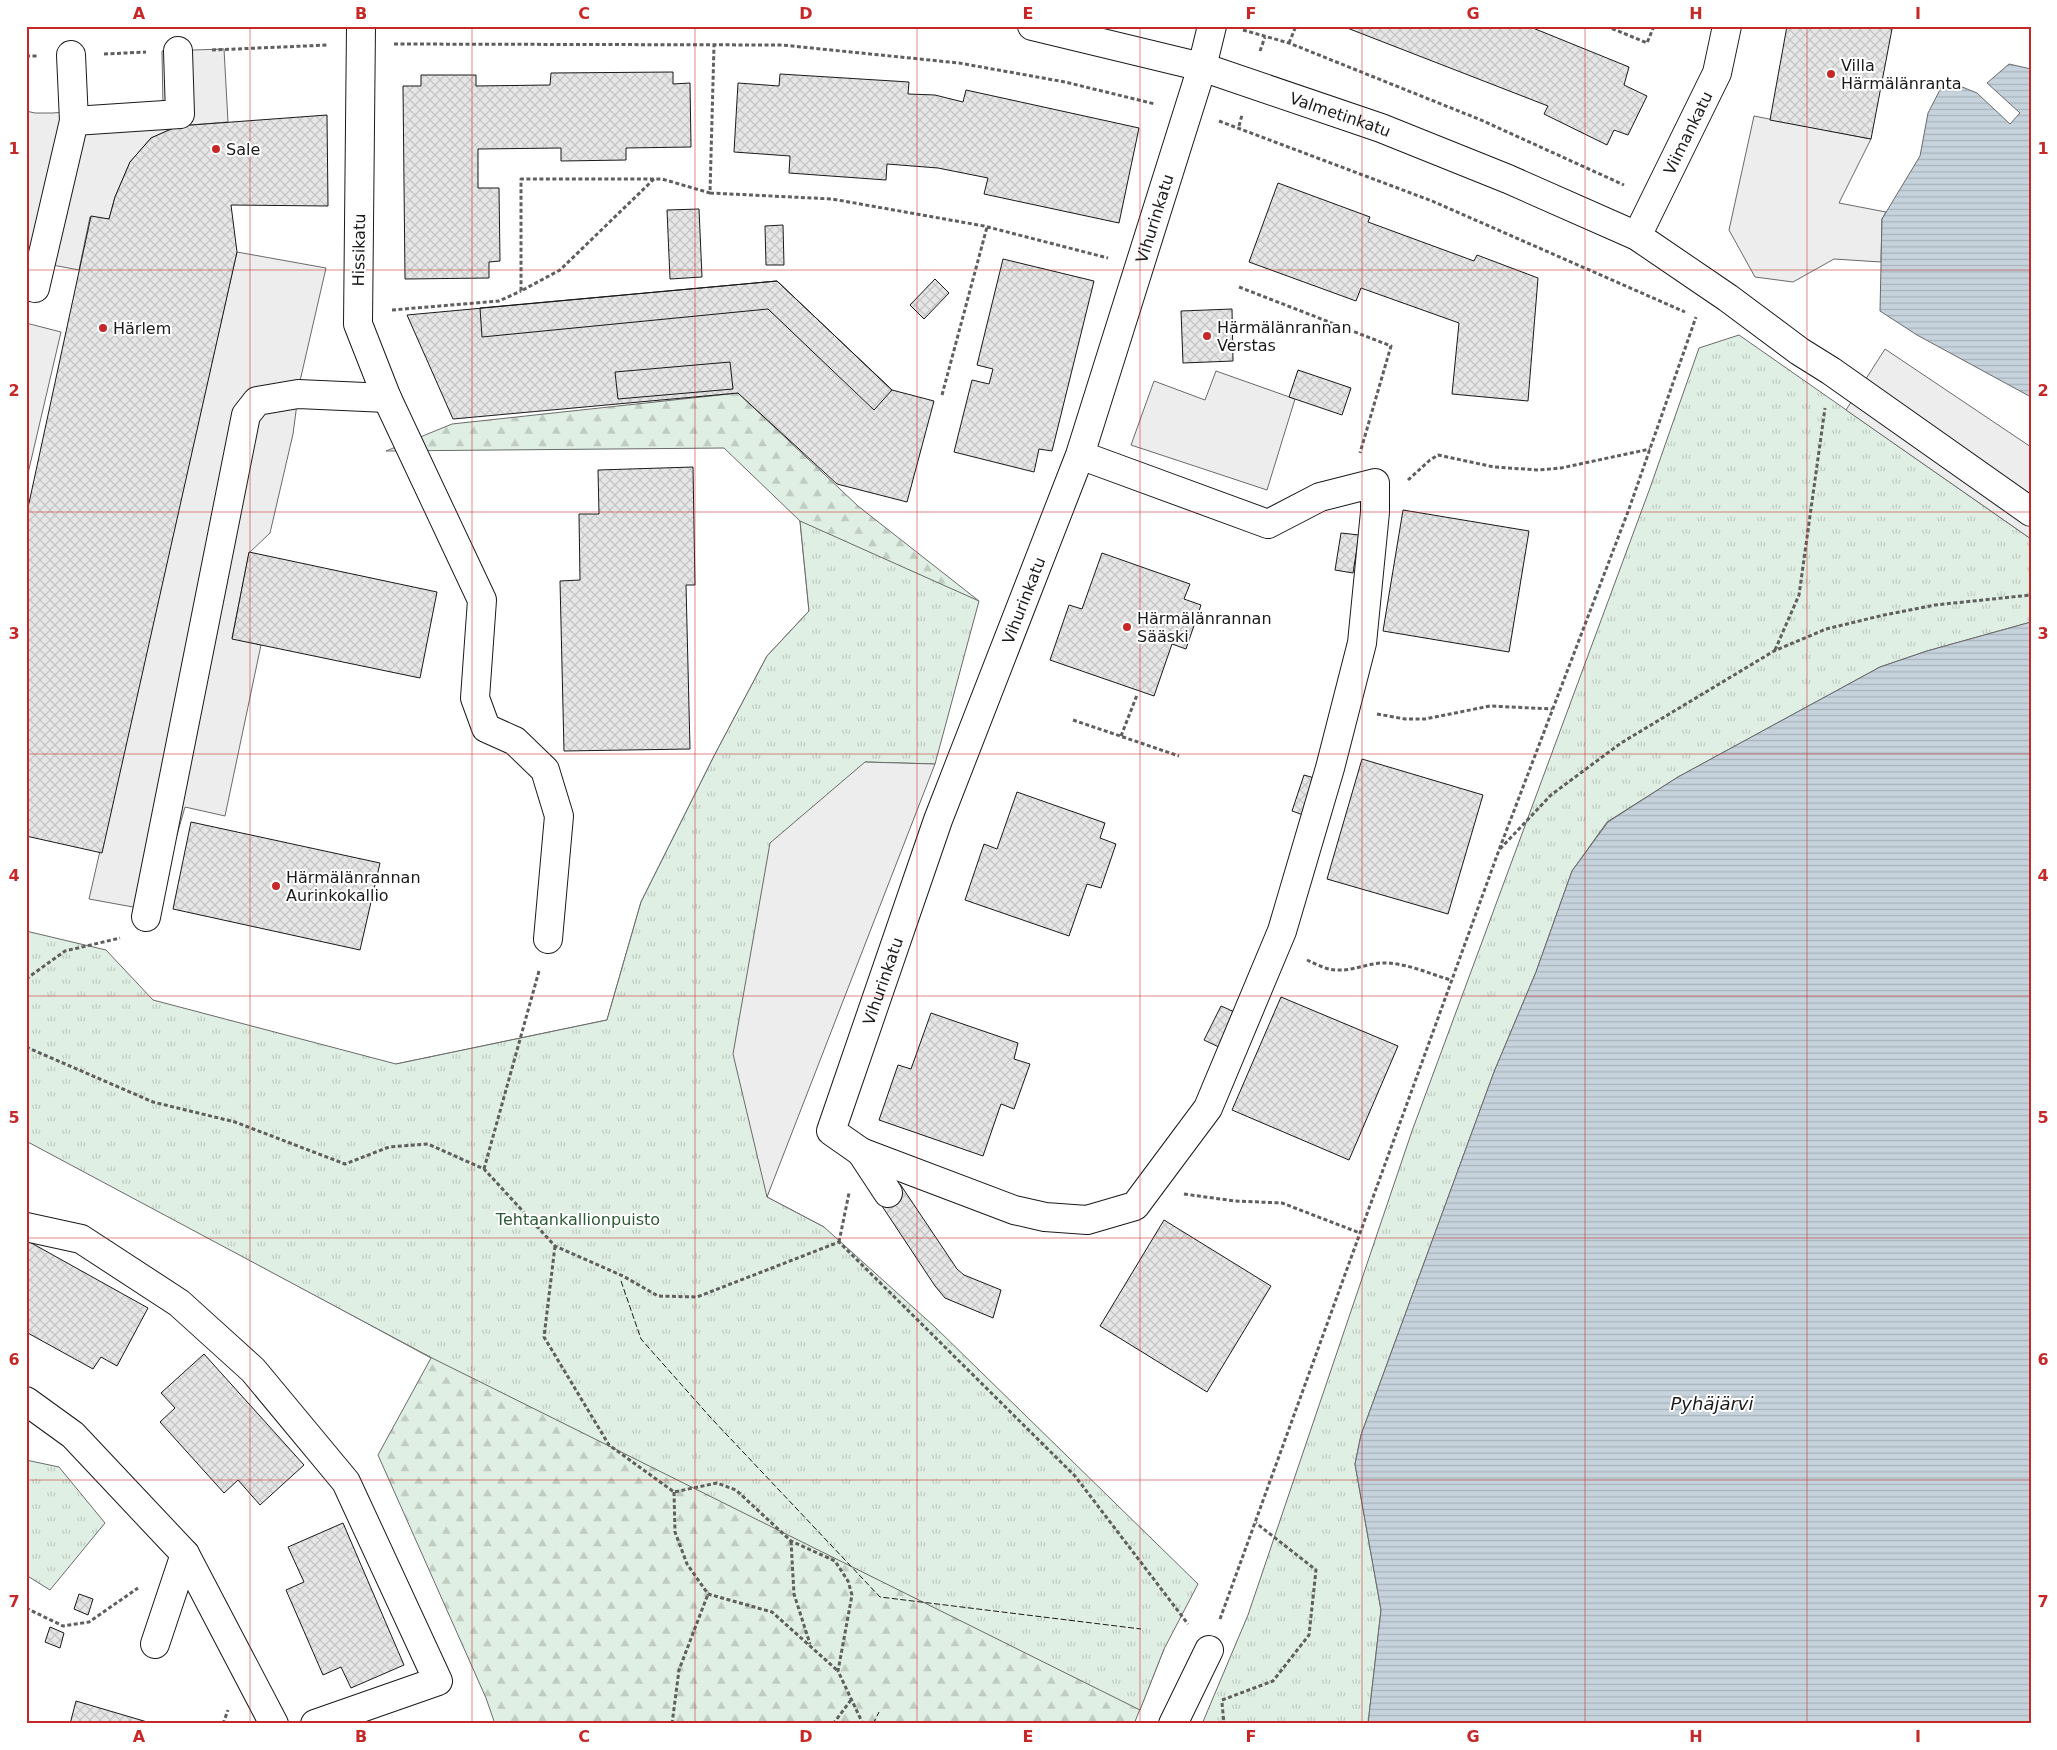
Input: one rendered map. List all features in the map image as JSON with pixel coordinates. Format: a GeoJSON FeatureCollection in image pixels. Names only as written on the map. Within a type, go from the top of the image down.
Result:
{"type":"FeatureCollection","features":[{"type":"Feature","properties":{"kind":"street","name":"Valmetinkatu"},"geometry":{"type":"LineString","coordinates":[[1032,26],[1202,67],[1381,128],[1508,179],[1637,236],[2031,512]]}},
{"type":"Feature","properties":{"kind":"street","name":"Vihurinkatu"},"geometry":{"type":"LineString","coordinates":[[861,1152],[831,1131],[938,820],[1080,454],[1188,113],[1212,26]]}},
{"type":"Feature","properties":{"kind":"street","name":"Viimankatu"},"geometry":{"type":"LineString","coordinates":[[1637,236],[1656,201],[1717,73],[1727,26]]}},
{"type":"Feature","properties":{"kind":"street","name":"Hissikatu"},"geometry":{"type":"LineString","coordinates":[[361,35],[358,324],[387,398],[482,600],[475,698],[486,728],[515,741],[545,770],[559,816],[548,939]]}},
{"type":"Feature","properties":{"kind":"street"},"geometry":{"type":"LineString","coordinates":[[74,121],[180,114],[178,51]]}},
{"type":"Feature","properties":{"kind":"street"},"geometry":{"type":"LineString","coordinates":[[35,288],[74,121],[71,55]]}},
{"type":"Feature","properties":{"kind":"street"},"geometry":{"type":"LineString","coordinates":[[146,917],[246,415],[257,401],[298,394],[387,398]]}},
{"type":"Feature","properties":{"kind":"street"},"geometry":{"type":"LineString","coordinates":[[861,1152],[1011,1209],[1045,1217],[1087,1220],[1135,1206],[1208,1108],[1282,932],[1330,768],[1362,643],[1375,512],[1362,491],[1320,497],[1268,524],[1080,454]]}},
{"type":"Feature","properties":{"kind":"street"},"geometry":{"type":"LineString","coordinates":[[861,1152],[888,1193]]}},
{"type":"Feature","properties":{"kind":"street"},"geometry":{"type":"LineString","coordinates":[[26,1228],[81,1239],[178,1303],[253,1370],[346,1482],[438,1681],[315,1724]]}},
{"type":"Feature","properties":{"kind":"street"},"geometry":{"type":"LineString","coordinates":[[26,1401],[73,1434],[185,1554],[274,1724]]}},
{"type":"Feature","properties":{"kind":"street"},"geometry":{"type":"LineString","coordinates":[[155,1644],[185,1554]]}},
{"type":"Feature","properties":{"kind":"street"},"geometry":{"type":"LineString","coordinates":[[1173,1724],[1211,1646]]}},
{"type":"Feature","properties":{"kind":"path"},"geometry":{"type":"LineString","coordinates":[[1289,43],[1296,26]]}},
{"type":"Feature","properties":{"kind":"path"},"geometry":{"type":"LineString","coordinates":[[1606,26],[1648,43],[1654,26]]}},
{"type":"Feature","properties":{"kind":"path"},"geometry":{"type":"LineString","coordinates":[[1240,29],[1289,43],[1481,120],[1656,201]]}},
{"type":"Feature","properties":{"kind":"path"},"geometry":{"type":"LineString","coordinates":[[26,56],[178,51],[361,35],[714,45],[782,45],[959,63],[1065,82],[1239,126],[1432,201],[1697,317]]}},
{"type":"Feature","properties":{"kind":"path"},"geometry":{"type":"LineString","coordinates":[[710,192],[714,45]]}},
{"type":"Feature","properties":{"kind":"path"},"geometry":{"type":"LineString","coordinates":[[521,290],[521,179],[662,179],[710,192],[832,199],[987,227],[1116,260]]}},
{"type":"Feature","properties":{"kind":"path"},"geometry":{"type":"LineString","coordinates":[[390,311],[499,300],[521,290],[560,270],[654,179]]}},
{"type":"Feature","properties":{"kind":"path"},"geometry":{"type":"LineString","coordinates":[[942,395],[987,227]]}},
{"type":"Feature","properties":{"kind":"path"},"geometry":{"type":"LineString","coordinates":[[26,1047],[153,1102],[235,1122],[345,1164],[389,1147],[428,1144],[484,1169],[555,1246],[623,1276],[658,1296],[697,1297],[839,1242],[1075,1476],[1193,1630],[1211,1646],[1451,980],[1629,509],[1709,286]]}},
{"type":"Feature","properties":{"kind":"path"},"geometry":{"type":"LineString","coordinates":[[1239,287],[1391,346],[1362,491],[1390,490],[1405,482],[1438,455],[1494,467],[1538,470],[1561,468],[1650,449]]}},
{"type":"Feature","properties":{"kind":"path"},"geometry":{"type":"LineString","coordinates":[[1774,651],[1799,595],[1818,454],[1832,371]]}},
{"type":"Feature","properties":{"kind":"path"},"geometry":{"type":"LineString","coordinates":[[1499,850],[1551,795],[1621,743],[1774,651],[1826,629],[1884,615],[1935,605],[2031,595]]}},
{"type":"Feature","properties":{"kind":"path"},"geometry":{"type":"LineString","coordinates":[[1121,736],[1137,695]]}},
{"type":"Feature","properties":{"kind":"path"},"geometry":{"type":"LineString","coordinates":[[1345,707],[1405,719],[1425,718],[1490,706],[1552,709]]}},
{"type":"Feature","properties":{"kind":"path"},"geometry":{"type":"LineString","coordinates":[[1073,720],[1179,756]]}},
{"type":"Feature","properties":{"kind":"path"},"geometry":{"type":"LineString","coordinates":[[26,979],[65,951],[121,938],[146,917]]}},
{"type":"Feature","properties":{"kind":"path"},"geometry":{"type":"LineString","coordinates":[[484,1169],[548,939]]}},
{"type":"Feature","properties":{"kind":"path"},"geometry":{"type":"LineString","coordinates":[[1276,943],[1305,959],[1327,968],[1337,970],[1375,963],[1389,963],[1406,966],[1451,980]]}},
{"type":"Feature","properties":{"kind":"path"},"geometry":{"type":"LineString","coordinates":[[1150,1187],[1177,1194],[1282,1203],[1360,1233]]}},
{"type":"Feature","properties":{"kind":"path"},"geometry":{"type":"LineString","coordinates":[[555,1246],[544,1337],[609,1445],[674,1492],[718,1483],[736,1490],[791,1541],[835,1561],[848,1581],[852,1595],[838,1671]]}},
{"type":"Feature","properties":{"kind":"path"},"geometry":{"type":"LineString","coordinates":[[674,1492],[675,1532],[687,1564],[708,1594],[772,1612],[838,1671],[863,1724]]}},
{"type":"Feature","properties":{"kind":"path"},"geometry":{"type":"LineString","coordinates":[[1224,1724],[1221,1700],[1273,1681],[1310,1635],[1316,1570],[1256,1522]]}},
{"type":"Feature","properties":{"kind":"path"},"geometry":{"type":"LineString","coordinates":[[791,1541],[794,1594],[810,1645]]}},
{"type":"Feature","properties":{"kind":"path"},"geometry":{"type":"LineString","coordinates":[[26,1608],[64,1626],[90,1622],[185,1554]]}},
{"type":"Feature","properties":{"kind":"path"},"geometry":{"type":"LineString","coordinates":[[672,1724],[679,1670],[708,1594]]}},
{"type":"Feature","properties":{"kind":"path"},"geometry":{"type":"LineString","coordinates":[[833,1724],[851,1700]]}},
{"type":"Feature","properties":{"kind":"green space"},"geometry":{"type":"Polygon","coordinates":[[[1739,335],[2031,539],[2031,622],[1927,651],[1880,667],[1678,777],[1607,822],[1572,871],[1536,972],[1494,1072],[1361,1435],[1355,1464],[1381,1610],[1368,1724],[1202,1724],[1248,1615],[1412,1131],[1650,488],[1699,348],[1739,335]]]}},
{"type":"Feature","properties":{"kind":"green space","name":"Tehtaankallionpuisto"},"geometry":{"type":"Polygon","coordinates":[[[738,393],[858,506],[979,601],[929,639],[767,1197],[824,1227],[985,1546],[1164,1649],[1134,1724],[495,1724],[486,1698],[378,1455],[431,1358],[239,1254],[340,1158],[396,1064],[607,1020],[641,902],[714,756],[767,656],[809,611],[800,521],[724,448],[386,451],[452,424],[738,393]]]}},
{"type":"Feature","properties":{"kind":"green space","name":"Tehtaankallionpuisto"},"geometry":{"type":"Polygon","coordinates":[[[800,521],[979,601],[935,764],[865,762],[767,1197],[824,1227],[935,1327],[1198,1584],[1164,1649],[1140,1710],[432,1358],[26,1141],[26,931],[106,950],[153,1000],[396,1064],[607,1020],[641,902],[714,756],[767,656],[809,611],[800,521]]]}},
{"type":"Feature","properties":{"kind":"green space"},"geometry":{"type":"Polygon","coordinates":[[[26,1460],[59,1467],[105,1523],[50,1590],[26,1575],[26,1460]]]}},
{"type":"Feature","properties":{"kind":"shaded area"},"geometry":{"type":"Polygon","coordinates":[[[224,49],[228,122],[178,126],[151,138],[130,162],[115,197],[109,219],[90,217],[79,270],[26,260],[26,111],[52,113],[163,106],[162,51],[224,49]]]}},
{"type":"Feature","properties":{"kind":"shaded area"},"geometry":{"type":"Polygon","coordinates":[[[1754,116],[1871,139],[1839,203],[1886,212],[1882,219],[1881,262],[1834,259],[1793,282],[1755,277],[1729,230],[1754,116]]]}},
{"type":"Feature","properties":{"kind":"shaded area"},"geometry":{"type":"Polygon","coordinates":[[[237,252],[326,268],[300,381],[293,434],[270,533],[249,553],[232,638],[261,645],[225,816],[185,807],[155,911],[89,899],[237,252]]]}},
{"type":"Feature","properties":{"kind":"shaded area"},"geometry":{"type":"Polygon","coordinates":[[[26,323],[61,332],[26,482],[26,323]]]}},
{"type":"Feature","properties":{"kind":"shaded area"},"geometry":{"type":"Polygon","coordinates":[[[1885,349],[2031,447],[2031,539],[1846,410],[1885,349]]]}},
{"type":"Feature","properties":{"kind":"shaded area"},"geometry":{"type":"Polygon","coordinates":[[[1216,371],[1295,399],[1267,490],[1131,445],[1154,381],[1205,400],[1216,371]]]}},
{"type":"Feature","properties":{"kind":"shaded area"},"geometry":{"type":"Polygon","coordinates":[[[865,762],[935,764],[767,1197],[733,1054],[770,843],[865,762]]]}},
{"type":"Feature","properties":{"kind":"water"},"geometry":{"type":"Polygon","coordinates":[[[2009,64],[2031,69],[2031,397],[1917,335],[1880,311],[1882,219],[1920,156],[1928,113],[1945,80],[1977,93],[2010,124],[2020,113],[1987,83],[2009,64]]]}},
{"type":"Feature","properties":{"kind":"water","name":"Pyhäjärvi"},"geometry":{"type":"Polygon","coordinates":[[[2031,622],[2031,1724],[1368,1724],[1381,1610],[1355,1464],[1361,1435],[1494,1072],[1536,972],[1572,871],[1608,822],[1678,777],[1880,667],[1927,651],[2031,622]]]}},
{"type":"Feature","properties":{"kind":"building"},"geometry":{"type":"Polygon","coordinates":[[[1342,26],[1528,26],[1629,67],[1624,85],[1647,96],[1628,135],[1614,130],[1607,145],[1544,114],[1548,106],[1342,26]]]}},
{"type":"Feature","properties":{"kind":"building","name":"Villa Härmälänranta"},"geometry":{"type":"Polygon","coordinates":[[[1787,26],[1879,26],[1892,29],[1871,139],[1770,120],[1787,26]]]}},
{"type":"Feature","properties":{"kind":"building"},"geometry":{"type":"Polygon","coordinates":[[[673,72],[673,84],[690,83],[691,147],[626,148],[626,160],[561,161],[561,148],[478,149],[478,188],[499,188],[500,261],[489,262],[489,278],[405,279],[403,86],[421,86],[421,75],[476,75],[476,86],[550,85],[551,73],[673,72]]]}},
{"type":"Feature","properties":{"kind":"building"},"geometry":{"type":"Polygon","coordinates":[[[780,74],[909,82],[908,94],[935,95],[963,102],[966,90],[1139,128],[1119,223],[984,194],[988,178],[938,168],[887,164],[886,180],[789,173],[790,156],[734,152],[738,83],[779,86],[780,74]]]}},
{"type":"Feature","properties":{"kind":"building"},"geometry":{"type":"Polygon","coordinates":[[[327,115],[328,206],[231,205],[237,252],[102,853],[26,836],[26,517],[91,216],[109,219],[115,197],[130,162],[151,138],[178,126],[327,115]]]}},
{"type":"Feature","properties":{"kind":"building"},"geometry":{"type":"Polygon","coordinates":[[[1278,183],[1370,217],[1368,222],[1474,261],[1477,255],[1538,278],[1528,401],[1452,394],[1459,323],[1361,288],[1356,301],[1249,262],[1278,183]]]}},
{"type":"Feature","properties":{"kind":"building"},"geometry":{"type":"Polygon","coordinates":[[[699,209],[702,277],[670,279],[667,210],[699,209]]]}},
{"type":"Feature","properties":{"kind":"building"},"geometry":{"type":"Polygon","coordinates":[[[783,225],[784,265],[766,265],[765,226],[783,225]]]}},
{"type":"Feature","properties":{"kind":"building"},"geometry":{"type":"Polygon","coordinates":[[[1003,259],[1094,281],[1052,451],[1039,449],[1034,472],[954,452],[972,380],[989,384],[993,369],[977,365],[1003,259]]]}},
{"type":"Feature","properties":{"kind":"building"},"geometry":{"type":"Polygon","coordinates":[[[935,279],[949,293],[924,319],[910,305],[935,279]]]}},
{"type":"Feature","properties":{"kind":"building"},"geometry":{"type":"Polygon","coordinates":[[[777,281],[892,390],[934,401],[907,502],[837,484],[738,393],[453,419],[407,315],[777,281]]]}},
{"type":"Feature","properties":{"kind":"building"},"geometry":{"type":"Polygon","coordinates":[[[777,281],[892,390],[874,410],[768,309],[482,337],[480,308],[777,281]]]}},
{"type":"Feature","properties":{"kind":"building","name":"Härmälänrannan Verstas"},"geometry":{"type":"Polygon","coordinates":[[[1232,309],[1233,361],[1183,363],[1181,311],[1232,309]]]}},
{"type":"Feature","properties":{"kind":"building"},"geometry":{"type":"Polygon","coordinates":[[[730,362],[733,389],[618,399],[615,372],[730,362]]]}},
{"type":"Feature","properties":{"kind":"building"},"geometry":{"type":"Polygon","coordinates":[[[1298,370],[1351,388],[1342,415],[1289,397],[1298,370]]]}},
{"type":"Feature","properties":{"kind":"building"},"geometry":{"type":"Polygon","coordinates":[[[693,467],[695,585],[686,585],[690,749],[564,751],[560,581],[580,580],[579,514],[599,514],[598,470],[693,467]]]}},
{"type":"Feature","properties":{"kind":"building"},"geometry":{"type":"Polygon","coordinates":[[[1403,510],[1529,531],[1509,652],[1383,631],[1403,510]]]}},
{"type":"Feature","properties":{"kind":"building"},"geometry":{"type":"Polygon","coordinates":[[[1341,533],[1359,535],[1353,573],[1335,570],[1341,533]]]}},
{"type":"Feature","properties":{"kind":"building"},"geometry":{"type":"Polygon","coordinates":[[[249,552],[437,592],[420,678],[232,639],[249,552]]]}},
{"type":"Feature","properties":{"kind":"building","name":"Härmälänrannan Sääski"},"geometry":{"type":"Polygon","coordinates":[[[1102,553],[1190,584],[1184,599],[1201,605],[1186,649],[1172,644],[1154,696],[1050,660],[1069,605],[1082,609],[1102,553]]]}},
{"type":"Feature","properties":{"kind":"building"},"geometry":{"type":"Polygon","coordinates":[[[1362,759],[1483,795],[1448,914],[1327,879],[1362,759]]]}},
{"type":"Feature","properties":{"kind":"building"},"geometry":{"type":"Polygon","coordinates":[[[1304,775],[1321,780],[1309,817],[1292,811],[1304,775]]]}},
{"type":"Feature","properties":{"kind":"building"},"geometry":{"type":"Polygon","coordinates":[[[1017,792],[1105,823],[1100,838],[1116,844],[1101,888],[1087,884],[1069,936],[965,900],[984,844],[997,849],[1017,792]]]}},
{"type":"Feature","properties":{"kind":"building","name":"Härmälänrannan Aurinkokallio"},"geometry":{"type":"Polygon","coordinates":[[[191,822],[380,863],[360,950],[173,909],[191,822]]]}},
{"type":"Feature","properties":{"kind":"building"},"geometry":{"type":"Polygon","coordinates":[[[1281,997],[1398,1046],[1349,1160],[1232,1110],[1281,997]]]}},
{"type":"Feature","properties":{"kind":"building"},"geometry":{"type":"Polygon","coordinates":[[[1221,1006],[1237,1013],[1221,1048],[1204,1040],[1221,1006]]]}},
{"type":"Feature","properties":{"kind":"building"},"geometry":{"type":"Polygon","coordinates":[[[931,1013],[1018,1043],[1014,1059],[1030,1064],[1014,1109],[1001,1104],[983,1156],[879,1120],[898,1065],[911,1069],[931,1013]]]}},
{"type":"Feature","properties":{"kind":"building"},"geometry":{"type":"Polygon","coordinates":[[[900,1184],[957,1269],[964,1275],[1001,1290],[993,1318],[945,1298],[935,1286],[878,1200],[900,1184]]]}},
{"type":"Feature","properties":{"kind":"building"},"geometry":{"type":"Polygon","coordinates":[[[1164,1220],[1271,1286],[1207,1392],[1100,1326],[1164,1220]]]}},
{"type":"Feature","properties":{"kind":"building"},"geometry":{"type":"Polygon","coordinates":[[[26,1240],[148,1308],[117,1366],[101,1357],[93,1369],[26,1332],[26,1240]]]}},
{"type":"Feature","properties":{"kind":"building"},"geometry":{"type":"Polygon","coordinates":[[[204,1354],[304,1465],[260,1505],[238,1480],[224,1493],[160,1422],[175,1408],[161,1393],[204,1354]]]}},
{"type":"Feature","properties":{"kind":"building"},"geometry":{"type":"Polygon","coordinates":[[[343,1523],[404,1665],[351,1688],[341,1667],[323,1675],[286,1590],[304,1582],[288,1547],[343,1523]]]}},
{"type":"Feature","properties":{"kind":"building"},"geometry":{"type":"Polygon","coordinates":[[[79,1594],[93,1599],[88,1615],[74,1609],[79,1594]]]}},
{"type":"Feature","properties":{"kind":"building"},"geometry":{"type":"Polygon","coordinates":[[[50,1627],[64,1633],[60,1648],[45,1642],[50,1627]]]}},
{"type":"Feature","properties":{"kind":"building"},"geometry":{"type":"Polygon","coordinates":[[[76,1701],[154,1724],[70,1724],[76,1701]]]}},
{"type":"Feature","properties":{"kind":"fence"},"geometry":{"type":"LineString","coordinates":[[621,1281],[641,1339],[711,1418],[880,1597],[1141,1629]]}},
{"type":"Feature","properties":{"kind":"fence"},"geometry":{"type":"LineString","coordinates":[[873,1724],[879,1712]]}},
{"type":"Feature","properties":{"kind":"place","name":"Villa Härmälänranta"},"geometry":{"type":"Point","coordinates":[1831,74]}},
{"type":"Feature","properties":{"kind":"place","name":"Sale"},"geometry":{"type":"Point","coordinates":[216,149]}},
{"type":"Feature","properties":{"kind":"place","name":"Härlem"},"geometry":{"type":"Point","coordinates":[103,328]}},
{"type":"Feature","properties":{"kind":"place","name":"Härmälänrannan Verstas"},"geometry":{"type":"Point","coordinates":[1207,336]}},
{"type":"Feature","properties":{"kind":"place","name":"Härmälänrannan Sääski"},"geometry":{"type":"Point","coordinates":[1127,627]}},
{"type":"Feature","properties":{"kind":"place","name":"Härmälänrannan Aurinkokallio"},"geometry":{"type":"Point","coordinates":[276,886]}}]}
